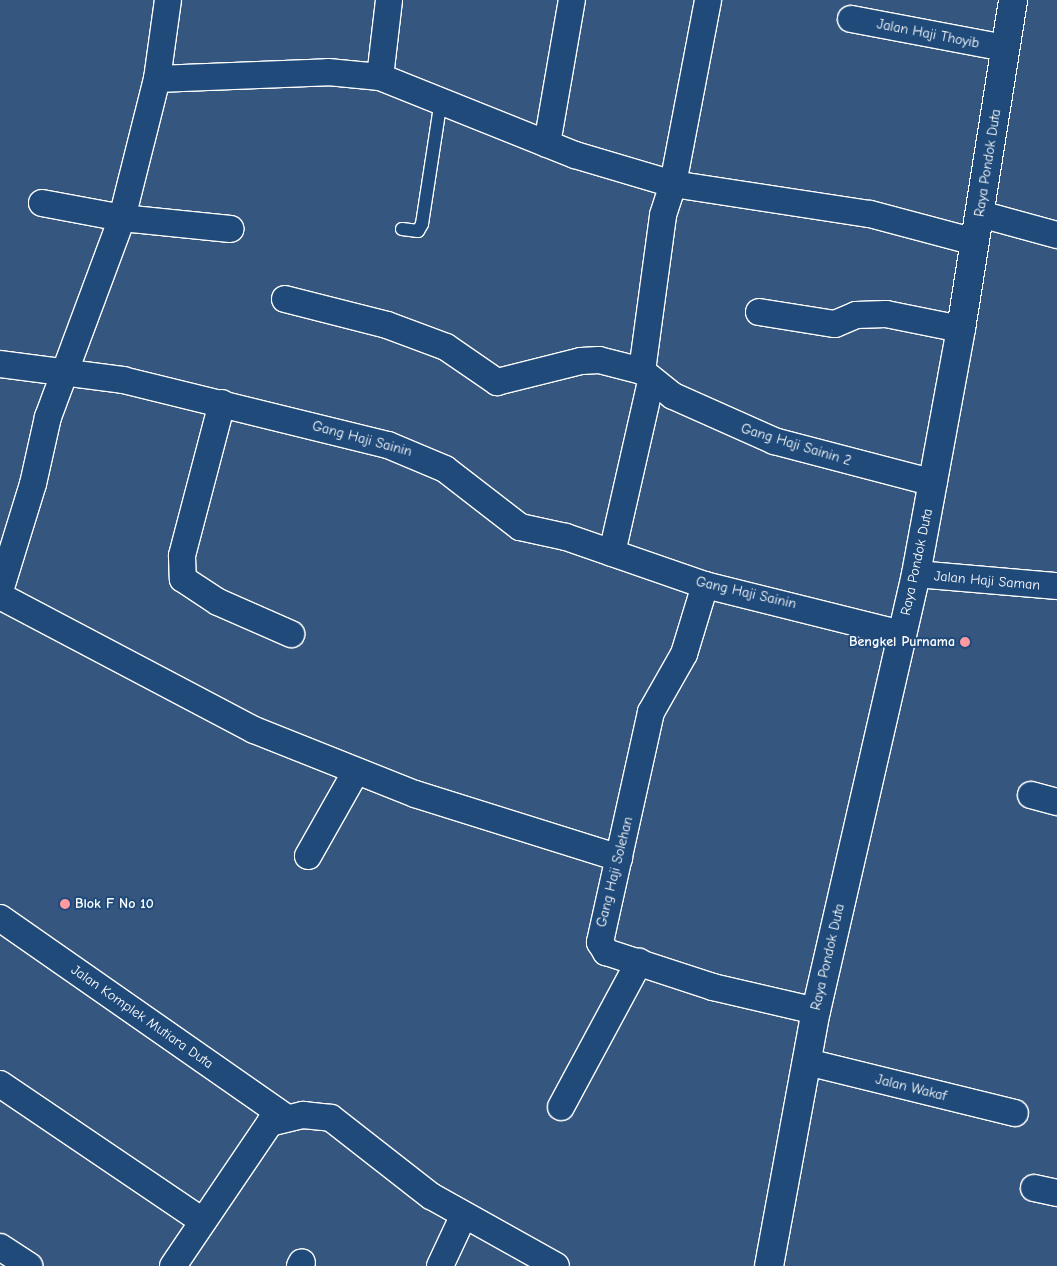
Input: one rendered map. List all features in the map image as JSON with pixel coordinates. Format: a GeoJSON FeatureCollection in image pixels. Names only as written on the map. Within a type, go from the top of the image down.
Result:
{"type":"FeatureCollection","features":[{"type":"Feature","properties":{"kind":"main road","name":"Raya Pondok Duta"},"geometry":{"type":"LineString","coordinates":[[770,1266],[816,1011],[916,574],[934,483],[980,214],[1013,0]]}},
{"type":"Feature","properties":{"kind":"street"},"geometry":{"type":"LineString","coordinates":[[0,590],[64,372],[122,218],[157,78],[168,0]]}},
{"type":"Feature","properties":{"kind":"street"},"geometry":{"type":"LineString","coordinates":[[380,76],[389,0]]}},
{"type":"Feature","properties":{"kind":"street"},"geometry":{"type":"LineString","coordinates":[[547,144],[572,0]]}},
{"type":"Feature","properties":{"kind":"street"},"geometry":{"type":"LineString","coordinates":[[612,553],[646,377],[663,215],[673,184],[708,0]]}},
{"type":"Feature","properties":{"kind":"street","name":"Jalan Haji Thoyib"},"geometry":{"type":"LineString","coordinates":[[852,19],[1005,48]]}},
{"type":"Feature","properties":{"kind":"street"},"geometry":{"type":"LineString","coordinates":[[157,78],[328,72],[380,76],[547,144],[673,184],[870,214],[975,242]]}},
{"type":"Feature","properties":{"kind":"street"},"geometry":{"type":"LineString","coordinates":[[42,203],[122,218],[230,229]]}},
{"type":"Feature","properties":{"kind":"street"},"geometry":{"type":"LineString","coordinates":[[980,214],[1057,235]]}},
{"type":"Feature","properties":{"kind":"street","name":"Gang Haji Sainin 2"},"geometry":{"type":"LineString","coordinates":[[286,299],[387,325],[446,346],[498,382],[581,361],[599,360],[646,377],[733,426],[774,441],[934,483]]}},
{"type":"Feature","properties":{"kind":"street"},"geometry":{"type":"LineString","coordinates":[[759,312],[835,324],[856,315],[886,314],[961,329]]}},
{"type":"Feature","properties":{"kind":"street","name":"Gang Haji Sainin"},"geometry":{"type":"LineString","coordinates":[[0,364],[64,372],[222,404],[420,455],[520,527],[612,553],[706,585],[901,634]]}},
{"type":"Feature","properties":{"kind":"street"},"geometry":{"type":"LineString","coordinates":[[222,404],[182,556],[183,579],[218,602],[291,634]]}},
{"type":"Feature","properties":{"kind":"street","name":"Jalan Haji Saman"},"geometry":{"type":"LineString","coordinates":[[916,574],[1057,586]]}},
{"type":"Feature","properties":{"kind":"street","name":"Gang Haji Solehan"},"geometry":{"type":"LineString","coordinates":[[706,585],[684,654],[651,712],[600,942],[606,952],[713,987],[816,1011]]}},
{"type":"Feature","properties":{"kind":"street"},"geometry":{"type":"LineString","coordinates":[[0,596],[254,730],[356,773],[619,858]]}},
{"type":"Feature","properties":{"kind":"street"},"geometry":{"type":"LineString","coordinates":[[308,856],[356,773]]}},
{"type":"Feature","properties":{"kind":"street"},"geometry":{"type":"LineString","coordinates":[[1031,795],[1057,802]]}},
{"type":"Feature","properties":{"kind":"street","name":"Jalan Komplek Mutiara Duta"},"geometry":{"type":"LineString","coordinates":[[0,918],[301,1115],[331,1118],[463,1217],[556,1266]]}},
{"type":"Feature","properties":{"kind":"street"},"geometry":{"type":"LineString","coordinates":[[561,1107],[639,962]]}},
{"type":"Feature","properties":{"kind":"street","name":"Jalan Wakaf"},"geometry":{"type":"LineString","coordinates":[[807,1062],[1015,1113]]}},
{"type":"Feature","properties":{"kind":"street"},"geometry":{"type":"LineString","coordinates":[[0,1084],[202,1221]]}},
{"type":"Feature","properties":{"kind":"street"},"geometry":{"type":"LineString","coordinates":[[173,1266],[270,1123],[301,1115]]}},
{"type":"Feature","properties":{"kind":"street"},"geometry":{"type":"LineString","coordinates":[[440,1266],[463,1217]]}},
{"type":"Feature","properties":{"kind":"street"},"geometry":{"type":"LineString","coordinates":[[0,1247],[29,1266]]}},
{"type":"Feature","properties":{"kind":"lane"},"geometry":{"type":"LineString","coordinates":[[402,228],[418,231],[422,224],[441,100]]}},
{"type":"Feature","properties":{"kind":"place","name":"Bengkel Purnama"},"geometry":{"type":"Point","coordinates":[965,642]}},
{"type":"Feature","properties":{"kind":"place","name":"Blok F No 10"},"geometry":{"type":"Point","coordinates":[65,904]}}]}
